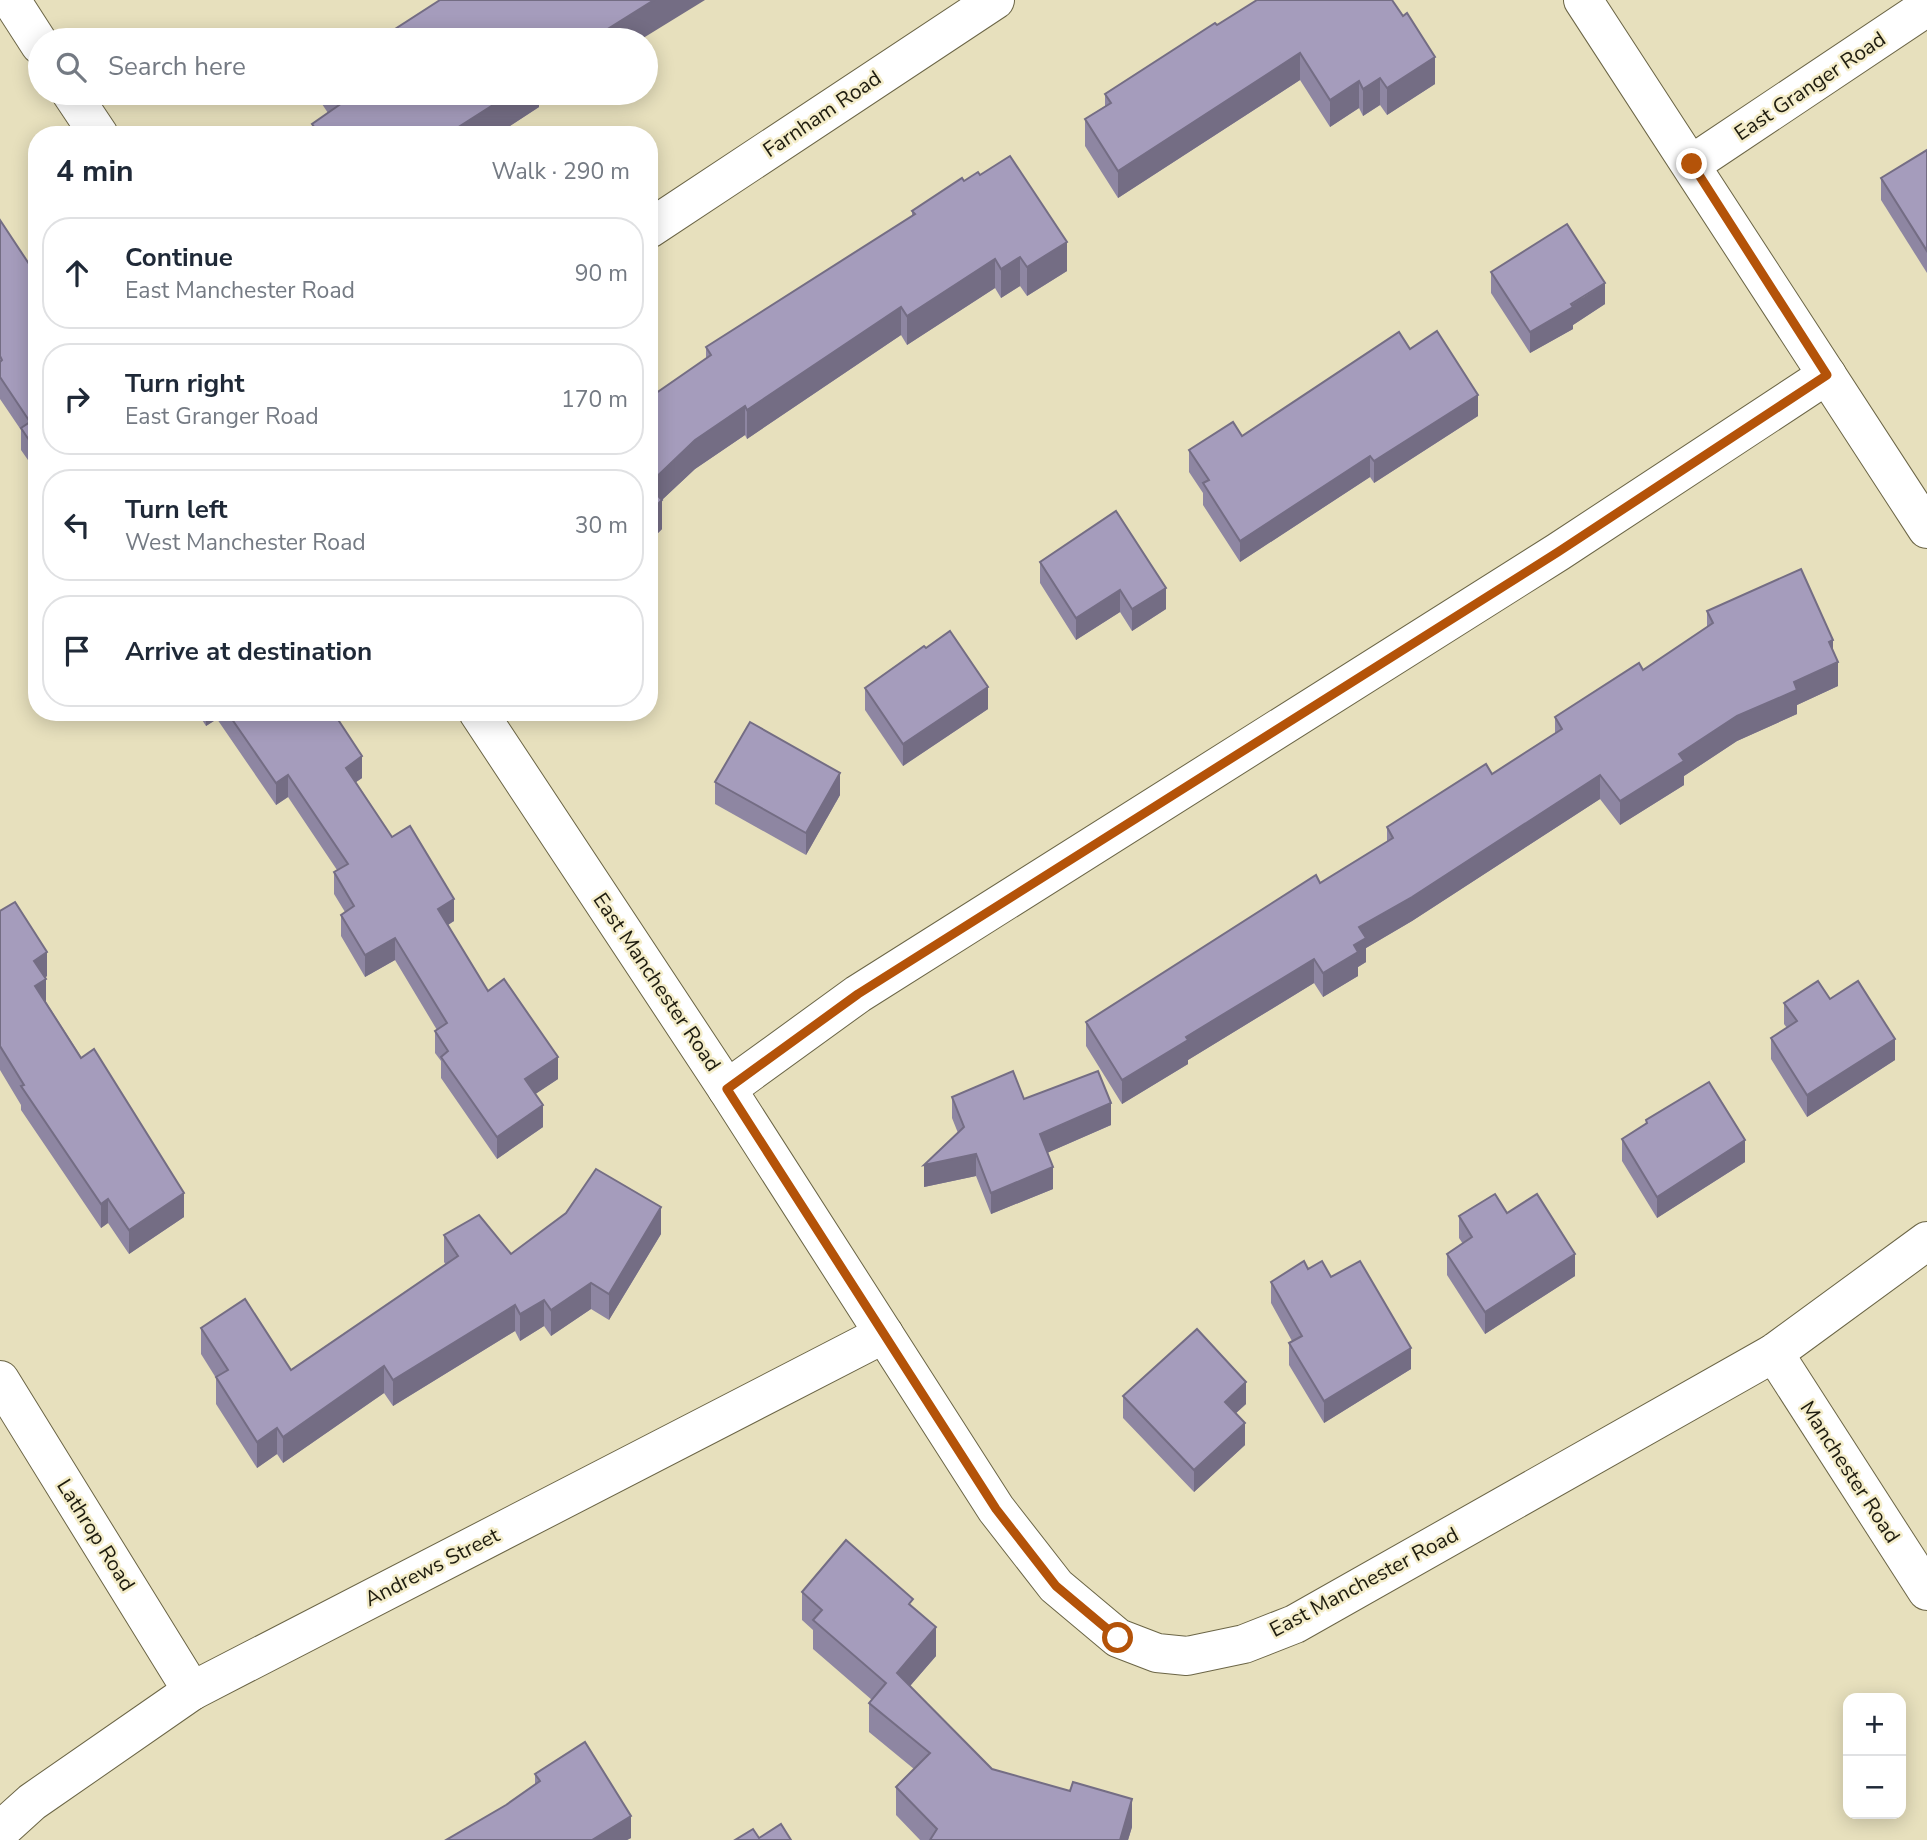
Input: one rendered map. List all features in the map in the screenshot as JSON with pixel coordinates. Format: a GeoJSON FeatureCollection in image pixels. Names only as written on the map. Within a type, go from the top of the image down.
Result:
{"type":"FeatureCollection","features":[{"type":"Feature","properties":{"kind":"street"},"geometry":{"type":"LineString","coordinates":[[11,0],[29,28]]}},
{"type":"Feature","properties":{"kind":"street","name":"Farnham Road"},"geometry":{"type":"LineString","coordinates":[[658,223],[995,0]]}},
{"type":"Feature","properties":{"kind":"street"},"geometry":{"type":"LineString","coordinates":[[1583,0],[1927,529]]}},
{"type":"Feature","properties":{"kind":"street","name":"East Granger Road"},"geometry":{"type":"LineString","coordinates":[[1692,164],[1927,7]]}},
{"type":"Feature","properties":{"kind":"street"},"geometry":{"type":"LineString","coordinates":[[79,105],[93,126]]}},
{"type":"Feature","properties":{"kind":"street"},"geometry":{"type":"LineString","coordinates":[[727,1089],[858,994],[1558,552],[1827,375]]}},
{"type":"Feature","properties":{"kind":"street","name":"East Manchester Road"},"geometry":{"type":"LineString","coordinates":[[484,721],[727,1089],[996,1509],[1056,1586],[1118,1638],[1157,1653],[1187,1656],[1244,1644],[1295,1624],[1774,1353],[1927,1241]]}},
{"type":"Feature","properties":{"kind":"street","name":"Andrews Street"},"geometry":{"type":"LineString","coordinates":[[0,1831],[32,1802],[192,1691],[884,1334]]}},
{"type":"Feature","properties":{"kind":"street","name":"Manchester Road"},"geometry":{"type":"LineString","coordinates":[[1774,1353],[1927,1591]]}},
{"type":"Feature","properties":{"kind":"street","name":"Lathrop Road"},"geometry":{"type":"LineString","coordinates":[[0,1380],[192,1691]]}},
{"type":"Feature","properties":{"kind":"building"},"geometry":{"type":"Polygon","coordinates":[[[440,0],[654,0],[609,28],[397,28],[440,0]]]}},
{"type":"Feature","properties":{"kind":"building"},"geometry":{"type":"Polygon","coordinates":[[[1257,0],[1392,0],[1403,16],[1407,13],[1435,57],[1387,88],[1380,78],[1363,89],[1359,81],[1330,100],[1300,53],[1118,171],[1085,119],[1111,103],[1105,94],[1215,23],[1217,25],[1257,0]]]}},
{"type":"Feature","properties":{"kind":"building"},"geometry":{"type":"Polygon","coordinates":[[[339,105],[493,105],[460,126],[312,124],[339,105]]]}},
{"type":"Feature","properties":{"kind":"building"},"geometry":{"type":"Polygon","coordinates":[[[1927,150],[1927,251],[1881,178],[1927,150]]]}},
{"type":"Feature","properties":{"kind":"building"},"geometry":{"type":"Polygon","coordinates":[[[1010,156],[1067,242],[1027,267],[1020,257],[1001,269],[995,259],[907,316],[901,307],[747,410],[745,406],[695,440],[658,475],[658,392],[711,355],[706,347],[915,214],[912,211],[962,178],[964,181],[978,172],[980,175],[1010,156]]]}},
{"type":"Feature","properties":{"kind":"building"},"geometry":{"type":"Polygon","coordinates":[[[0,220],[28,262],[28,419],[0,377],[0,220]]]}},
{"type":"Feature","properties":{"kind":"building"},"geometry":{"type":"Polygon","coordinates":[[[1567,224],[1605,283],[1571,304],[1573,307],[1530,332],[1491,272],[1567,224]]]}},
{"type":"Feature","properties":{"kind":"building"},"geometry":{"type":"Polygon","coordinates":[[[1437,331],[1478,395],[1374,461],[1370,456],[1240,541],[1203,483],[1209,480],[1189,450],[1233,422],[1242,436],[1399,332],[1410,349],[1437,331]]]}},
{"type":"Feature","properties":{"kind":"building"},"geometry":{"type":"Polygon","coordinates":[[[28,423],[28,438],[21,428],[28,423]]]}},
{"type":"Feature","properties":{"kind":"building"},"geometry":{"type":"Polygon","coordinates":[[[1116,511],[1166,588],[1132,609],[1120,590],[1076,618],[1040,562],[1116,511]]]}},
{"type":"Feature","properties":{"kind":"building"},"geometry":{"type":"Polygon","coordinates":[[[1801,569],[1833,640],[1829,642],[1838,662],[1794,682],[1797,690],[1737,716],[1679,754],[1684,761],[1620,801],[1600,775],[1412,897],[1359,927],[1366,938],[1354,945],[1358,952],[1323,973],[1314,959],[1186,1037],[1188,1040],[1122,1080],[1086,1022],[1316,875],[1320,883],[1393,838],[1387,827],[1486,764],[1492,774],[1562,729],[1555,717],[1639,663],[1643,670],[1713,623],[1707,611],[1801,569]]]}},
{"type":"Feature","properties":{"kind":"building"},"geometry":{"type":"Polygon","coordinates":[[[950,631],[988,687],[903,744],[865,688],[950,631]]]}},
{"type":"Feature","properties":{"kind":"building"},"geometry":{"type":"Polygon","coordinates":[[[233,721],[339,721],[362,756],[346,768],[392,837],[410,826],[454,899],[438,909],[488,991],[504,979],[558,1057],[525,1079],[543,1105],[497,1137],[441,1057],[448,1051],[435,1031],[447,1023],[395,938],[365,955],[341,915],[354,906],[334,872],[348,864],[288,775],[276,783],[233,721]]]}},
{"type":"Feature","properties":{"kind":"building"},"geometry":{"type":"Polygon","coordinates":[[[750,722],[840,773],[806,833],[715,782],[750,722]]]}},
{"type":"Feature","properties":{"kind":"building"},"geometry":{"type":"Polygon","coordinates":[[[15,902],[47,952],[34,961],[46,979],[35,986],[81,1058],[94,1049],[184,1193],[129,1230],[108,1199],[101,1204],[21,1086],[24,1085],[0,1046],[0,911],[15,902]]]}},
{"type":"Feature","properties":{"kind":"building"},"geometry":{"type":"Polygon","coordinates":[[[1818,981],[1830,999],[1858,981],[1895,1039],[1807,1095],[1771,1038],[1797,1021],[1784,1003],[1818,981]]]}},
{"type":"Feature","properties":{"kind":"building"},"geometry":{"type":"Polygon","coordinates":[[[1013,1071],[1024,1099],[1098,1071],[1111,1103],[1040,1134],[1053,1167],[991,1193],[976,1154],[924,1165],[964,1127],[952,1097],[1013,1071]]]}},
{"type":"Feature","properties":{"kind":"building"},"geometry":{"type":"Polygon","coordinates":[[[1709,1082],[1745,1140],[1657,1197],[1622,1139],[1647,1123],[1646,1120],[1709,1082]]]}},
{"type":"Feature","properties":{"kind":"building"},"geometry":{"type":"Polygon","coordinates":[[[596,1169],[661,1207],[609,1294],[591,1283],[551,1310],[544,1300],[520,1314],[515,1305],[393,1380],[384,1366],[283,1437],[277,1428],[257,1442],[216,1377],[228,1370],[201,1328],[245,1299],[291,1370],[458,1256],[444,1235],[479,1215],[511,1254],[566,1213],[596,1169]]]}},
{"type":"Feature","properties":{"kind":"building"},"geometry":{"type":"Polygon","coordinates":[[[1495,1194],[1507,1213],[1537,1194],[1575,1254],[1485,1312],[1447,1254],[1472,1237],[1459,1216],[1495,1194]]]}},
{"type":"Feature","properties":{"kind":"building"},"geometry":{"type":"Polygon","coordinates":[[[1304,1261],[1308,1269],[1322,1261],[1331,1277],[1360,1261],[1411,1348],[1324,1401],[1289,1343],[1302,1336],[1271,1282],[1304,1261]]]}},
{"type":"Feature","properties":{"kind":"building"},"geometry":{"type":"Polygon","coordinates":[[[1197,1329],[1246,1382],[1225,1402],[1245,1423],[1194,1470],[1123,1396],[1197,1329]]]}},
{"type":"Feature","properties":{"kind":"building"},"geometry":{"type":"Polygon","coordinates":[[[846,1540],[913,1599],[909,1604],[936,1627],[897,1673],[992,1769],[1070,1791],[1073,1782],[1132,1799],[1120,1840],[930,1840],[937,1829],[896,1787],[930,1753],[869,1703],[886,1683],[813,1620],[822,1610],[802,1592],[846,1540]]]}},
{"type":"Feature","properties":{"kind":"building"},"geometry":{"type":"Polygon","coordinates":[[[585,1742],[631,1816],[592,1840],[446,1840],[506,1805],[540,1781],[535,1774],[585,1742]]]}},
{"type":"Feature","properties":{"kind":"building"},"geometry":{"type":"Polygon","coordinates":[[[781,1824],[791,1840],[735,1840],[753,1829],[759,1838],[781,1824]]]}},
{"type":"Feature","properties":{"kind":"route"},"geometry":{"type":"LineString","coordinates":[[1118,1638],[1056,1586],[996,1509],[727,1089],[858,994],[1558,552],[1827,375],[1692,164]]}}]}
